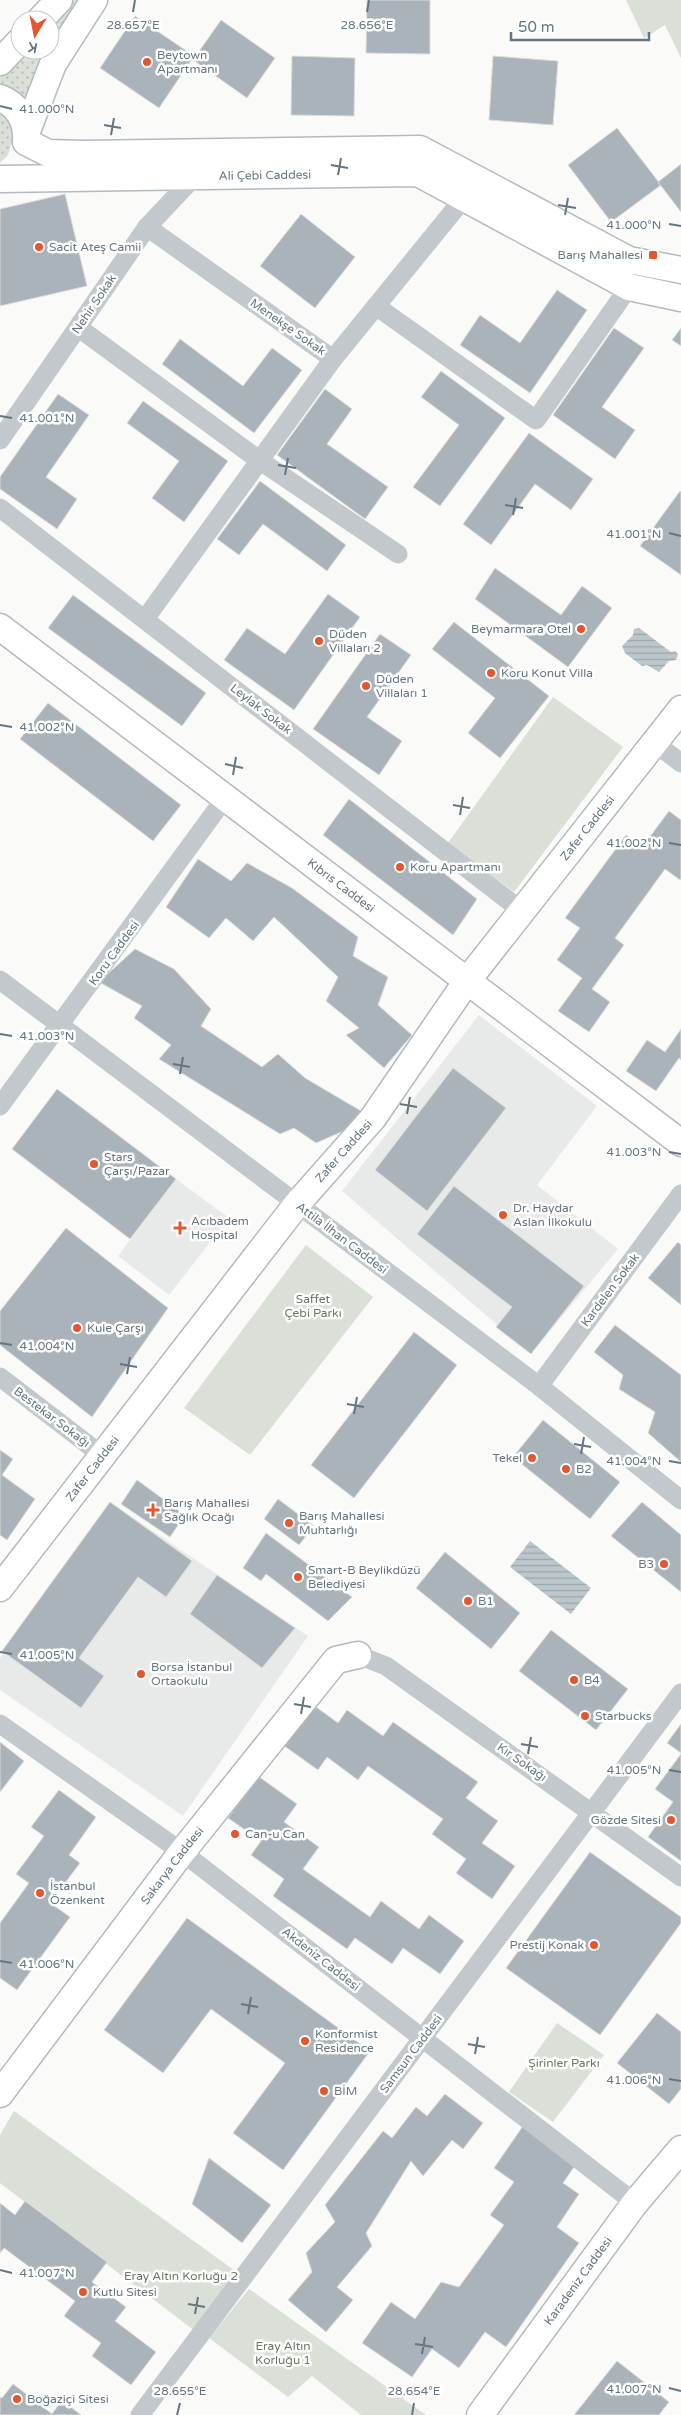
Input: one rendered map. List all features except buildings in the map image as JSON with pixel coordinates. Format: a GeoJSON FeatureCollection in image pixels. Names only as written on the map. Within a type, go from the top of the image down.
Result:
{"type":"FeatureCollection","features":[{"type":"Feature","properties":{"kind":"main road"},"geometry":{"type":"LineString","coordinates":[[50,10],[59,0]]}},
{"type":"Feature","properties":{"kind":"main road"},"geometry":{"type":"LineString","coordinates":[[0,179],[12,171],[21,160],[28,130],[53,64],[94,0]]}},
{"type":"Feature","properties":{"kind":"main road"},"geometry":{"type":"LineString","coordinates":[[0,62],[10,52]]}},
{"type":"Feature","properties":{"kind":"main road"},"geometry":{"type":"LineString","coordinates":[[0,98],[15,108],[23,118],[28,130]]}},
{"type":"Feature","properties":{"kind":"main road","name":"Ali Çebi Caddesi"},"geometry":{"type":"LineString","coordinates":[[28,130],[48,154],[420,149],[629,260],[681,270]]}},
{"type":"Feature","properties":{"kind":"main road","name":"Ali Çebi Caddesi"},"geometry":{"type":"LineString","coordinates":[[0,179],[418,173],[629,287],[681,298]]}},
{"type":"Feature","properties":{"kind":"main road","name":"Kıbrıs Caddesi"},"geometry":{"type":"LineString","coordinates":[[2,633],[225,798],[681,1143]]}},
{"type":"Feature","properties":{"kind":"main road","name":"Zafer Caddesi"},"geometry":{"type":"LineString","coordinates":[[0,1588],[297,1204],[373,1118],[467,981],[681,709]]}},
{"type":"Feature","properties":{"kind":"main road","name":"Sakarya Caddesi"},"geometry":{"type":"LineString","coordinates":[[0,2094],[182,1852],[336,1660],[358,1655]]}},
{"type":"Feature","properties":{"kind":"main road","name":"Karadeniz Caddesi"},"geometry":{"type":"LineString","coordinates":[[480,2415],[635,2203],[681,2149]]}},
{"type":"Feature","properties":{"kind":"street","name":"Nehir Sokak"},"geometry":{"type":"LineString","coordinates":[[0,440],[147,227],[196,175]]}},
{"type":"Feature","properties":{"kind":"street","name":"Menekşe Sokak"},"geometry":{"type":"LineString","coordinates":[[147,227],[334,359],[464,198]]}},
{"type":"Feature","properties":{"kind":"street"},"geometry":{"type":"LineString","coordinates":[[376,306],[536,420],[629,287]]}},
{"type":"Feature","properties":{"kind":"street"},"geometry":{"type":"LineString","coordinates":[[79,328],[259,460],[398,554]]}},
{"type":"Feature","properties":{"kind":"street"},"geometry":{"type":"LineString","coordinates":[[145,620],[259,460],[334,359]]}},
{"type":"Feature","properties":{"kind":"street","name":"Leylak Sokak"},"geometry":{"type":"LineString","coordinates":[[0,508],[522,911]]}},
{"type":"Feature","properties":{"kind":"street"},"geometry":{"type":"LineString","coordinates":[[655,743],[681,763]]}},
{"type":"Feature","properties":{"kind":"street","name":"Koru Caddesi"},"geometry":{"type":"LineString","coordinates":[[0,1106],[225,798]]}},
{"type":"Feature","properties":{"kind":"street","name":"Attila İlhan Caddesi"},"geometry":{"type":"LineString","coordinates":[[0,980],[539,1386],[681,1500]]}},
{"type":"Feature","properties":{"kind":"street","name":"Kardelen Sokak"},"geometry":{"type":"LineString","coordinates":[[539,1386],[681,1194]]}},
{"type":"Feature","properties":{"kind":"street","name":"Bestekar Sokağı"},"geometry":{"type":"LineString","coordinates":[[0,1377],[103,1456]]}},
{"type":"Feature","properties":{"kind":"street","name":"Kır Sokağı"},"geometry":{"type":"LineString","coordinates":[[358,1655],[386,1666],[593,1812],[681,1877]]}},
{"type":"Feature","properties":{"kind":"street","name":"Samsun Caddesi"},"geometry":{"type":"LineString","coordinates":[[140,2415],[681,1693]]}},
{"type":"Feature","properties":{"kind":"street","name":"Akdeniz Caddesi"},"geometry":{"type":"LineString","coordinates":[[0,1724],[182,1852],[635,2203]]}},
{"type":"Feature","properties":{"kind":"shaded area"},"geometry":{"type":"Polygon","coordinates":[[[639,628],[671,652],[675,651],[678,654],[676,660],[669,661],[659,672],[647,665],[642,666],[625,653],[622,646],[633,635],[634,629],[639,628]]]}},
{"type":"Feature","properties":{"kind":"shaded area"},"geometry":{"type":"Polygon","coordinates":[[[479,1015],[597,1106],[537,1185],[618,1249],[531,1354],[342,1191],[479,1015]]]}},
{"type":"Feature","properties":{"kind":"shaded area","name":"Acıbadem Hospital"},"geometry":{"type":"Polygon","coordinates":[[[176,1179],[229,1218],[169,1295],[118,1256],[176,1179]]]}},
{"type":"Feature","properties":{"kind":"shaded area","name":"Borsa İstanbul Ortaokulu"},"geometry":{"type":"Polygon","coordinates":[[[110,1502],[308,1636],[183,1816],[0,1690],[0,1658],[110,1502]]]}},
{"type":"Feature","properties":{"kind":"shaded area"},"geometry":{"type":"Polygon","coordinates":[[[530,1541],[591,1588],[571,1614],[510,1567],[530,1541]]]}},
{"type":"Feature","properties":{"kind":"green space"},"geometry":{"type":"Polygon","coordinates":[[[74,0],[80,0],[60,37],[60,16],[74,0]]]}},
{"type":"Feature","properties":{"kind":"green space"},"geometry":{"type":"Polygon","coordinates":[[[626,0],[681,0],[681,58],[665,25],[644,38],[626,0]]]}},
{"type":"Feature","properties":{"kind":"green space"},"geometry":{"type":"Polygon","coordinates":[[[18,60],[48,60],[25,103],[12,90],[0,85],[0,77],[18,60]]]}},
{"type":"Feature","properties":{"kind":"green space"},"geometry":{"type":"Polygon","coordinates":[[[0,110],[10,118],[15,131],[8,155],[0,163],[0,110]]]}},
{"type":"Feature","properties":{"kind":"green space"},"geometry":{"type":"Polygon","coordinates":[[[553,697],[623,747],[514,892],[448,843],[553,697]]]}},
{"type":"Feature","properties":{"kind":"green space","name":"Saffet Çebi Parkı"},"geometry":{"type":"Polygon","coordinates":[[[306,1245],[373,1297],[250,1455],[184,1408],[306,1245]]]}},
{"type":"Feature","properties":{"kind":"green space","name":"Şirinler Parkı"},"geometry":{"type":"Polygon","coordinates":[[[557,2023],[604,2055],[553,2122],[509,2092],[557,2023]]]}},
{"type":"Feature","properties":{"kind":"green space","name":"Eray Altın Korluğu 2"},"geometry":{"type":"Polygon","coordinates":[[[14,2111],[238,2273],[195,2331],[0,2183],[0,2135],[14,2111]]]}},
{"type":"Feature","properties":{"kind":"green space","name":"Eray Altın Korluğu 1"},"geometry":{"type":"Polygon","coordinates":[[[249,2289],[426,2415],[361,2415],[312,2376],[288,2397],[209,2338],[249,2289]]]}},
{"type":"Feature","properties":{"kind":"place","name":"Beytown Apartmanı"},"geometry":{"type":"Point","coordinates":[147,62]}},
{"type":"Feature","properties":{"kind":"place","name":"Sacit Ateş Camii"},"geometry":{"type":"Point","coordinates":[39,247]}},
{"type":"Feature","properties":{"kind":"place","name":"Barış Mahallesi"},"geometry":{"type":"Point","coordinates":[653,255]}},
{"type":"Feature","properties":{"kind":"place","name":"Beymarmara Otel"},"geometry":{"type":"Point","coordinates":[581,629]}},
{"type":"Feature","properties":{"kind":"place","name":"Düden Villaları 2"},"geometry":{"type":"Point","coordinates":[319,641]}},
{"type":"Feature","properties":{"kind":"place","name":"Koru Konut Villa"},"geometry":{"type":"Point","coordinates":[491,673]}},
{"type":"Feature","properties":{"kind":"place","name":"Düden Villaları 1"},"geometry":{"type":"Point","coordinates":[366,686]}},
{"type":"Feature","properties":{"kind":"place","name":"Koru Apartmanı"},"geometry":{"type":"Point","coordinates":[400,867]}},
{"type":"Feature","properties":{"kind":"place","name":"Stars Çarşı/Pazar"},"geometry":{"type":"Point","coordinates":[94,1164]}},
{"type":"Feature","properties":{"kind":"place","name":"Dr. Haydar Aslan İlkokulu"},"geometry":{"type":"Point","coordinates":[503,1215]}},
{"type":"Feature","properties":{"kind":"place","name":"Acıbadem Hospital"},"geometry":{"type":"Point","coordinates":[180,1228]}},
{"type":"Feature","properties":{"kind":"place","name":"Kule Çarşı"},"geometry":{"type":"Point","coordinates":[77,1328]}},
{"type":"Feature","properties":{"kind":"place","name":"Tekel"},"geometry":{"type":"Point","coordinates":[532,1458]}},
{"type":"Feature","properties":{"kind":"place","name":"B2"},"geometry":{"type":"Point","coordinates":[566,1469]}},
{"type":"Feature","properties":{"kind":"place","name":"Barış Mahallesi Sağlık Ocağı"},"geometry":{"type":"Point","coordinates":[153,1510]}},
{"type":"Feature","properties":{"kind":"place","name":"Barış Mahallesi Muhtarlığı"},"geometry":{"type":"Point","coordinates":[289,1523]}},
{"type":"Feature","properties":{"kind":"place","name":"B3"},"geometry":{"type":"Point","coordinates":[664,1564]}},
{"type":"Feature","properties":{"kind":"place","name":"Smart-B Beylikdüzü Belediyesi"},"geometry":{"type":"Point","coordinates":[298,1577]}},
{"type":"Feature","properties":{"kind":"place","name":"B1"},"geometry":{"type":"Point","coordinates":[468,1601]}},
{"type":"Feature","properties":{"kind":"place","name":"Borsa İstanbul Ortaokulu"},"geometry":{"type":"Point","coordinates":[141,1674]}},
{"type":"Feature","properties":{"kind":"place","name":"B4"},"geometry":{"type":"Point","coordinates":[574,1680]}},
{"type":"Feature","properties":{"kind":"place","name":"Starbucks"},"geometry":{"type":"Point","coordinates":[585,1716]}},
{"type":"Feature","properties":{"kind":"place","name":"Gözde Sitesi"},"geometry":{"type":"Point","coordinates":[671,1820]}},
{"type":"Feature","properties":{"kind":"place","name":"Can-u Can"},"geometry":{"type":"Point","coordinates":[235,1834]}},
{"type":"Feature","properties":{"kind":"place","name":"İstanbul Özenkent"},"geometry":{"type":"Point","coordinates":[40,1893]}},
{"type":"Feature","properties":{"kind":"place","name":"Prestij Konak"},"geometry":{"type":"Point","coordinates":[594,1945]}},
{"type":"Feature","properties":{"kind":"place","name":"Konformist Residence"},"geometry":{"type":"Point","coordinates":[305,2041]}},
{"type":"Feature","properties":{"kind":"place","name":"BİM"},"geometry":{"type":"Point","coordinates":[324,2091]}},
{"type":"Feature","properties":{"kind":"place","name":"Kutlu Sitesi"},"geometry":{"type":"Point","coordinates":[83,2292]}},
{"type":"Feature","properties":{"kind":"place","name":"Boğaziçi Sitesi"},"geometry":{"type":"Point","coordinates":[17,2399]}}]}
